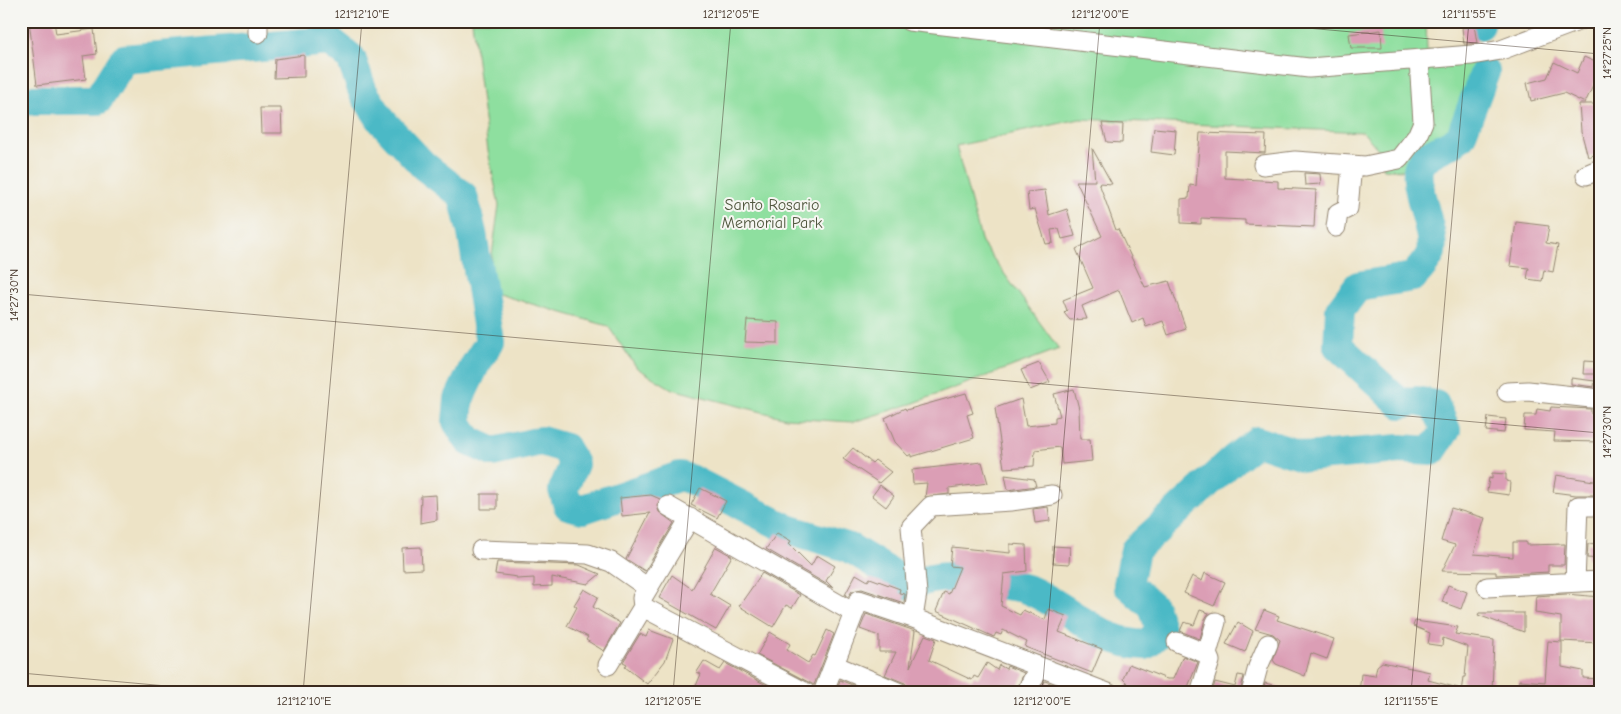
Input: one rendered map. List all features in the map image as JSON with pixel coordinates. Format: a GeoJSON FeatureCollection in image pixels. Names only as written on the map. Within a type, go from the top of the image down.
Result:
{"type":"FeatureCollection","features":[{"type":"Feature","properties":{"kind":"street"},"geometry":{"type":"LineString","coordinates":[[909,21],[1309,68],[1472,56],[1501,50],[1578,21]]}},
{"type":"Feature","properties":{"kind":"street"},"geometry":{"type":"LineString","coordinates":[[1264,165],[1295,161],[1365,166],[1399,159],[1418,136],[1424,122],[1419,61]]}},
{"type":"Feature","properties":{"kind":"street"},"geometry":{"type":"LineString","coordinates":[[1336,227],[1338,213],[1348,208],[1352,165]]}},
{"type":"Feature","properties":{"kind":"street"},"geometry":{"type":"LineString","coordinates":[[1508,392],[1528,391],[1600,399]]}},
{"type":"Feature","properties":{"kind":"street"},"geometry":{"type":"LineString","coordinates":[[913,618],[917,584],[911,526],[931,506],[1011,501],[1052,495]]}},
{"type":"Feature","properties":{"kind":"street"},"geometry":{"type":"LineString","coordinates":[[668,506],[854,613]]}},
{"type":"Feature","properties":{"kind":"street"},"geometry":{"type":"LineString","coordinates":[[1574,582],[1578,506],[1600,506]]}},
{"type":"Feature","properties":{"kind":"street"},"geometry":{"type":"LineString","coordinates":[[608,665],[643,607],[642,598],[690,518]]}},
{"type":"Feature","properties":{"kind":"street"},"geometry":{"type":"LineString","coordinates":[[481,550],[588,554],[611,562],[648,588]]}},
{"type":"Feature","properties":{"kind":"street"},"geometry":{"type":"LineString","coordinates":[[1487,587],[1600,581]]}},
{"type":"Feature","properties":{"kind":"street"},"geometry":{"type":"LineString","coordinates":[[823,693],[859,600],[913,618],[1038,668],[1108,693]]}},
{"type":"Feature","properties":{"kind":"street"},"geometry":{"type":"LineString","coordinates":[[643,607],[806,693]]}},
{"type":"Feature","properties":{"kind":"street"},"geometry":{"type":"LineString","coordinates":[[1200,693],[1210,661],[1207,654],[1216,622]]}},
{"type":"Feature","properties":{"kind":"street"},"geometry":{"type":"LineString","coordinates":[[1177,642],[1207,654]]}},
{"type":"Feature","properties":{"kind":"street"},"geometry":{"type":"LineString","coordinates":[[1250,693],[1268,644]]}},
{"type":"Feature","properties":{"kind":"street"},"geometry":{"type":"LineString","coordinates":[[834,665],[900,693]]}},
{"type":"Feature","properties":{"kind":"street"},"geometry":{"type":"LineString","coordinates":[[1026,693],[1038,668]]}},
{"type":"Feature","properties":{"kind":"green space","name":"Santo Rosario Memorial Park"},"geometry":{"type":"Polygon","coordinates":[[[472,21],[1426,21],[1427,51],[1475,46],[1475,66],[1449,135],[1415,151],[1405,170],[1384,169],[1378,149],[1363,132],[1080,119],[956,146],[982,243],[1059,349],[914,403],[853,422],[786,418],[672,389],[637,368],[608,326],[487,291],[499,205],[488,151],[472,21]]]}},
{"type":"Feature","properties":{"kind":"building"},"geometry":{"type":"Polygon","coordinates":[[[29,21],[54,21],[56,34],[94,29],[97,54],[83,56],[86,79],[37,85],[29,21]]]}},
{"type":"Feature","properties":{"kind":"building"},"geometry":{"type":"Polygon","coordinates":[[[1474,25],[1477,43],[1464,44],[1462,28],[1474,25]]]}},
{"type":"Feature","properties":{"kind":"building"},"geometry":{"type":"Polygon","coordinates":[[[1381,30],[1382,48],[1351,48],[1349,34],[1381,30]]]}},
{"type":"Feature","properties":{"kind":"building"},"geometry":{"type":"Polygon","coordinates":[[[304,55],[304,77],[274,78],[275,59],[304,55]]]}},
{"type":"Feature","properties":{"kind":"building"},"geometry":{"type":"Polygon","coordinates":[[[1584,57],[1600,64],[1600,71],[1585,103],[1564,93],[1531,101],[1527,83],[1547,78],[1554,62],[1577,73],[1584,57]]]}},
{"type":"Feature","properties":{"kind":"building"},"geometry":{"type":"Polygon","coordinates":[[[1579,104],[1600,104],[1600,114],[1595,116],[1600,131],[1600,153],[1588,157],[1581,131],[1579,104]]]}},
{"type":"Feature","properties":{"kind":"building"},"geometry":{"type":"Polygon","coordinates":[[[260,108],[281,108],[282,133],[261,133],[260,108]]]}},
{"type":"Feature","properties":{"kind":"building"},"geometry":{"type":"Polygon","coordinates":[[[1102,123],[1123,124],[1122,143],[1107,142],[1102,123]]]}},
{"type":"Feature","properties":{"kind":"building"},"geometry":{"type":"Polygon","coordinates":[[[1154,128],[1176,130],[1174,155],[1151,152],[1154,128]]]}},
{"type":"Feature","properties":{"kind":"building"},"geometry":{"type":"Polygon","coordinates":[[[1200,133],[1266,135],[1265,153],[1225,151],[1225,178],[1278,181],[1278,188],[1316,190],[1314,227],[1245,224],[1245,220],[1201,218],[1201,224],[1181,223],[1181,199],[1189,198],[1190,185],[1196,186],[1200,133]]]}},
{"type":"Feature","properties":{"kind":"building"},"geometry":{"type":"Polygon","coordinates":[[[1092,148],[1112,184],[1099,183],[1116,230],[1118,229],[1145,287],[1169,281],[1186,329],[1168,335],[1163,321],[1146,327],[1143,318],[1132,323],[1119,290],[1082,306],[1087,319],[1070,320],[1064,313],[1067,310],[1063,300],[1093,288],[1076,249],[1102,236],[1076,181],[1095,181],[1092,148]]]}},
{"type":"Feature","properties":{"kind":"building"},"geometry":{"type":"Polygon","coordinates":[[[1304,173],[1320,174],[1321,184],[1305,185],[1304,173]]]}},
{"type":"Feature","properties":{"kind":"building"},"geometry":{"type":"Polygon","coordinates":[[[1045,190],[1049,215],[1067,209],[1075,236],[1062,239],[1059,229],[1051,230],[1053,243],[1046,244],[1035,209],[1029,210],[1027,192],[1045,190]]]}},
{"type":"Feature","properties":{"kind":"building"},"geometry":{"type":"Polygon","coordinates":[[[1516,222],[1549,226],[1546,243],[1558,245],[1553,272],[1544,270],[1542,281],[1527,279],[1529,268],[1510,266],[1516,222]]]}},
{"type":"Feature","properties":{"kind":"building"},"geometry":{"type":"Polygon","coordinates":[[[747,320],[778,322],[778,343],[745,342],[747,320]]]}},
{"type":"Feature","properties":{"kind":"building"},"geometry":{"type":"Polygon","coordinates":[[[1584,361],[1600,362],[1600,374],[1583,374],[1584,361]]]}},
{"type":"Feature","properties":{"kind":"building"},"geometry":{"type":"Polygon","coordinates":[[[1039,363],[1050,382],[1030,390],[1021,370],[1039,363]]]}},
{"type":"Feature","properties":{"kind":"building"},"geometry":{"type":"Polygon","coordinates":[[[1571,378],[1595,381],[1594,387],[1571,384],[1571,378]]]}},
{"type":"Feature","properties":{"kind":"building"},"geometry":{"type":"Polygon","coordinates":[[[1074,389],[1079,409],[1080,439],[1090,439],[1092,461],[1062,464],[1060,447],[1035,450],[1034,466],[1004,468],[995,408],[1021,399],[1026,426],[1055,423],[1055,417],[1060,416],[1054,394],[1074,389]]]}},
{"type":"Feature","properties":{"kind":"building"},"geometry":{"type":"Polygon","coordinates":[[[966,393],[973,413],[967,415],[974,438],[911,457],[911,454],[908,456],[895,442],[885,418],[905,408],[906,410],[966,393]]]}},
{"type":"Feature","properties":{"kind":"building"},"geometry":{"type":"Polygon","coordinates":[[[1551,407],[1591,409],[1591,414],[1600,414],[1600,442],[1554,441],[1555,432],[1524,430],[1525,415],[1536,415],[1537,409],[1550,411],[1551,407]]]}},
{"type":"Feature","properties":{"kind":"building"},"geometry":{"type":"Polygon","coordinates":[[[1488,417],[1506,419],[1504,433],[1486,431],[1488,417]]]}},
{"type":"Feature","properties":{"kind":"building"},"geometry":{"type":"Polygon","coordinates":[[[853,448],[872,463],[875,460],[891,472],[879,483],[843,459],[853,448]]]}},
{"type":"Feature","properties":{"kind":"building"},"geometry":{"type":"Polygon","coordinates":[[[982,462],[988,483],[949,488],[949,494],[925,497],[927,483],[913,484],[912,470],[982,462]]]}},
{"type":"Feature","properties":{"kind":"building"},"geometry":{"type":"Polygon","coordinates":[[[1492,473],[1506,474],[1506,481],[1510,482],[1509,495],[1487,492],[1489,478],[1492,479],[1492,473]]]}},
{"type":"Feature","properties":{"kind":"building"},"geometry":{"type":"Polygon","coordinates":[[[1005,475],[1034,479],[1036,486],[1008,490],[1005,475]]]}},
{"type":"Feature","properties":{"kind":"building"},"geometry":{"type":"Polygon","coordinates":[[[1556,475],[1600,482],[1600,495],[1576,495],[1553,492],[1556,475]]]}},
{"type":"Feature","properties":{"kind":"building"},"geometry":{"type":"Polygon","coordinates":[[[880,485],[894,496],[886,507],[872,496],[880,485]]]}},
{"type":"Feature","properties":{"kind":"building"},"geometry":{"type":"Polygon","coordinates":[[[700,488],[726,501],[717,518],[691,505],[700,488]]]}},
{"type":"Feature","properties":{"kind":"building"},"geometry":{"type":"Polygon","coordinates":[[[481,494],[497,494],[497,509],[481,509],[481,494]]]}},
{"type":"Feature","properties":{"kind":"building"},"geometry":{"type":"Polygon","coordinates":[[[436,495],[437,520],[420,523],[421,496],[436,495]]]}},
{"type":"Feature","properties":{"kind":"building"},"geometry":{"type":"Polygon","coordinates":[[[651,495],[660,499],[657,506],[659,512],[674,523],[645,571],[626,559],[650,513],[622,516],[620,498],[651,495]]]}},
{"type":"Feature","properties":{"kind":"building"},"geometry":{"type":"Polygon","coordinates":[[[1048,507],[1050,521],[1035,523],[1033,509],[1048,507]]]}},
{"type":"Feature","properties":{"kind":"building"},"geometry":{"type":"Polygon","coordinates":[[[1451,508],[1485,518],[1474,554],[1513,557],[1513,542],[1526,542],[1526,545],[1565,544],[1564,565],[1548,565],[1548,572],[1496,575],[1496,572],[1442,571],[1455,545],[1441,541],[1451,508]]]}},
{"type":"Feature","properties":{"kind":"building"},"geometry":{"type":"Polygon","coordinates":[[[777,533],[791,541],[789,544],[811,566],[817,555],[835,566],[826,581],[833,588],[766,549],[777,533]]]}},
{"type":"Feature","properties":{"kind":"building"},"geometry":{"type":"Polygon","coordinates":[[[1600,543],[1600,559],[1587,558],[1588,544],[1600,543]]]}},
{"type":"Feature","properties":{"kind":"building"},"geometry":{"type":"Polygon","coordinates":[[[1010,544],[1026,545],[1027,571],[1004,574],[1001,606],[1020,615],[1023,610],[1045,620],[1048,609],[1066,616],[1059,632],[1102,649],[1092,673],[1025,647],[1027,642],[1003,630],[1001,635],[996,633],[994,637],[936,611],[944,592],[949,594],[960,567],[950,566],[952,547],[1010,553],[1010,544]]]}},
{"type":"Feature","properties":{"kind":"building"},"geometry":{"type":"Polygon","coordinates":[[[1053,546],[1070,547],[1069,564],[1053,563],[1053,546]]]}},
{"type":"Feature","properties":{"kind":"building"},"geometry":{"type":"Polygon","coordinates":[[[421,547],[422,569],[403,570],[402,548],[421,547]]]}},
{"type":"Feature","properties":{"kind":"building"},"geometry":{"type":"Polygon","coordinates":[[[716,547],[732,556],[710,594],[730,606],[716,630],[659,598],[672,575],[692,589],[716,547]]]}},
{"type":"Feature","properties":{"kind":"building"},"geometry":{"type":"Polygon","coordinates":[[[497,562],[579,565],[600,574],[588,584],[552,577],[552,586],[534,587],[534,578],[517,579],[517,577],[495,574],[497,562]]]}},
{"type":"Feature","properties":{"kind":"building"},"geometry":{"type":"Polygon","coordinates":[[[762,573],[800,595],[792,608],[786,605],[773,627],[739,606],[762,573]]]}},
{"type":"Feature","properties":{"kind":"building"},"geometry":{"type":"Polygon","coordinates":[[[1205,573],[1225,582],[1214,606],[1184,593],[1192,576],[1202,581],[1205,573]]]}},
{"type":"Feature","properties":{"kind":"building"},"geometry":{"type":"Polygon","coordinates":[[[856,574],[868,581],[870,578],[900,589],[899,593],[905,594],[904,603],[862,589],[852,591],[848,597],[845,595],[856,574]]]}},
{"type":"Feature","properties":{"kind":"building"},"geometry":{"type":"Polygon","coordinates":[[[1448,585],[1467,592],[1461,609],[1442,602],[1448,585]]]}},
{"type":"Feature","properties":{"kind":"building"},"geometry":{"type":"Polygon","coordinates":[[[584,589],[598,597],[593,607],[620,623],[604,651],[586,640],[588,637],[567,626],[577,607],[574,605],[584,589]]]}},
{"type":"Feature","properties":{"kind":"building"},"geometry":{"type":"Polygon","coordinates":[[[1566,594],[1600,597],[1600,643],[1561,641],[1561,617],[1535,613],[1536,596],[1566,594]]]}},
{"type":"Feature","properties":{"kind":"building"},"geometry":{"type":"Polygon","coordinates":[[[1200,610],[1209,613],[1205,619],[1200,639],[1180,631],[1184,622],[1194,625],[1200,610]]]}},
{"type":"Feature","properties":{"kind":"building"},"geometry":{"type":"Polygon","coordinates":[[[1264,610],[1279,616],[1277,620],[1334,639],[1327,659],[1311,653],[1305,676],[1276,664],[1273,660],[1280,640],[1273,634],[1255,629],[1264,610]]]}},
{"type":"Feature","properties":{"kind":"building"},"geometry":{"type":"Polygon","coordinates":[[[1479,613],[1524,613],[1524,632],[1478,615],[1479,613]]]}},
{"type":"Feature","properties":{"kind":"building"},"geometry":{"type":"Polygon","coordinates":[[[866,614],[915,631],[910,667],[925,635],[936,639],[929,660],[972,680],[974,676],[978,678],[987,663],[997,670],[999,665],[1006,669],[1007,666],[1024,673],[1015,693],[1007,693],[997,688],[995,691],[999,693],[911,693],[905,683],[885,675],[896,652],[879,652],[879,636],[860,629],[866,614]]]}},
{"type":"Feature","properties":{"kind":"building"},"geometry":{"type":"Polygon","coordinates":[[[1415,621],[1458,627],[1455,634],[1494,640],[1492,692],[1461,693],[1463,677],[1465,677],[1468,647],[1443,638],[1442,646],[1428,644],[1430,633],[1413,626],[1415,621]]]}},
{"type":"Feature","properties":{"kind":"building"},"geometry":{"type":"Polygon","coordinates":[[[1238,622],[1253,631],[1245,652],[1226,644],[1238,622]]]}},
{"type":"Feature","properties":{"kind":"building"},"geometry":{"type":"Polygon","coordinates":[[[649,630],[673,639],[665,661],[647,684],[625,667],[627,664],[623,662],[640,634],[646,637],[649,630]]]}},
{"type":"Feature","properties":{"kind":"building"},"geometry":{"type":"Polygon","coordinates":[[[827,630],[834,634],[814,685],[757,655],[770,632],[790,644],[787,650],[808,663],[813,655],[815,656],[827,630]]]}},
{"type":"Feature","properties":{"kind":"building"},"geometry":{"type":"Polygon","coordinates":[[[1548,641],[1562,642],[1562,667],[1583,671],[1583,678],[1600,679],[1600,693],[1518,693],[1519,680],[1545,682],[1548,641]]]}},
{"type":"Feature","properties":{"kind":"building"},"geometry":{"type":"Polygon","coordinates":[[[1183,656],[1198,662],[1188,687],[1189,693],[1149,693],[1139,690],[1138,693],[1124,693],[1127,683],[1123,679],[1129,664],[1167,679],[1173,679],[1183,656]]]}},
{"type":"Feature","properties":{"kind":"building"},"geometry":{"type":"Polygon","coordinates":[[[704,661],[720,670],[725,663],[781,693],[693,693],[701,674],[697,672],[704,661]]]}},
{"type":"Feature","properties":{"kind":"building"},"geometry":{"type":"Polygon","coordinates":[[[1382,662],[1430,672],[1428,680],[1458,688],[1458,693],[1359,693],[1361,674],[1375,676],[1377,666],[1382,662]]]}},
{"type":"Feature","properties":{"kind":"building"},"geometry":{"type":"Polygon","coordinates":[[[1238,675],[1244,676],[1240,693],[1212,693],[1215,682],[1235,687],[1238,675]]]}},
{"type":"Feature","properties":{"kind":"building"},"geometry":{"type":"Polygon","coordinates":[[[840,680],[871,693],[845,693],[837,689],[840,680]]]}},
{"type":"Feature","properties":{"kind":"building"},"geometry":{"type":"Polygon","coordinates":[[[1045,681],[1076,693],[1039,693],[1045,681]]]}},
{"type":"Feature","properties":{"kind":"building"},"geometry":{"type":"Polygon","coordinates":[[[1265,683],[1288,689],[1287,693],[1263,693],[1265,683]]]}},
{"type":"Feature","properties":{"kind":"waterway"},"geometry":{"type":"LineString","coordinates":[[1479,21],[1480,25]]}},
{"type":"Feature","properties":{"kind":"waterway"},"geometry":{"type":"LineString","coordinates":[[21,100],[98,100],[124,59],[330,41],[351,58],[363,92],[382,121],[424,166],[463,196],[472,233],[490,342],[475,365],[459,399],[457,422],[469,441],[493,452],[541,441],[565,448],[574,464],[563,490],[568,505],[583,509],[680,476],[692,480],[788,529],[850,548],[910,585],[934,578],[954,577],[1022,588],[1043,597],[1085,623],[1114,638],[1129,643],[1145,645],[1161,631],[1153,607],[1128,585],[1135,550],[1235,458],[1257,441],[1305,457],[1400,449],[1432,451],[1446,430],[1435,405],[1416,401],[1401,404],[1338,346],[1340,310],[1358,286],[1413,277],[1428,258],[1432,243],[1418,182],[1420,164],[1429,155],[1451,144],[1461,136],[1485,72]]}}]}
